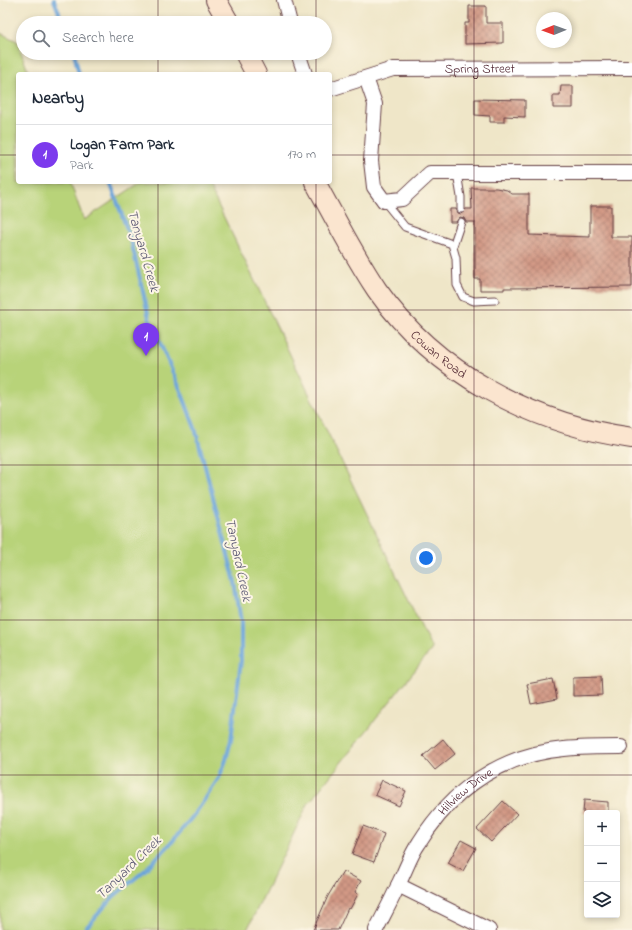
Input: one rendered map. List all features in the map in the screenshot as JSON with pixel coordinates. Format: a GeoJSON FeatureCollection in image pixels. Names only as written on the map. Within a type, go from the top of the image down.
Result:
{"type":"FeatureCollection","features":[{"type":"Feature","properties":{"kind":"main road"},"geometry":{"type":"LineString","coordinates":[[216,0],[225,16]]}},
{"type":"Feature","properties":{"kind":"main road"},"geometry":{"type":"LineString","coordinates":[[249,60],[255,72]]}},
{"type":"Feature","properties":{"kind":"main road","name":"Cowan Road"},"geometry":{"type":"LineString","coordinates":[[316,184],[378,290],[405,323],[436,353],[468,377],[503,398],[529,411],[584,429],[632,438]]}},
{"type":"Feature","properties":{"kind":"street"},"geometry":{"type":"LineString","coordinates":[[284,0],[288,16]]}},
{"type":"Feature","properties":{"kind":"street"},"geometry":{"type":"LineString","coordinates":[[300,60],[304,72]]}},
{"type":"Feature","properties":{"kind":"street","name":"Spring Street"},"geometry":{"type":"LineString","coordinates":[[332,88],[393,69],[632,68]]}},
{"type":"Feature","properties":{"kind":"street"},"geometry":{"type":"LineString","coordinates":[[366,78],[375,104],[371,161],[374,187],[384,201],[402,199],[430,173],[632,173]]}},
{"type":"Feature","properties":{"kind":"street","name":"Hillview Drive"},"geometry":{"type":"LineString","coordinates":[[376,930],[418,844],[434,821],[454,797],[485,774],[526,756],[564,749],[621,747]]}},
{"type":"Feature","properties":{"kind":"street"},"geometry":{"type":"LineString","coordinates":[[398,885],[489,930]]}},
{"type":"Feature","properties":{"kind":"lane"},"geometry":{"type":"LineString","coordinates":[[456,173],[461,197],[461,209]]}},
{"type":"Feature","properties":{"kind":"lane"},"geometry":{"type":"LineString","coordinates":[[384,201],[405,227],[452,246]]}},
{"type":"Feature","properties":{"kind":"lane"},"geometry":{"type":"LineString","coordinates":[[461,222],[452,246],[456,258],[457,285],[463,297],[474,301],[496,300]]}},
{"type":"Feature","properties":{"kind":"green space"},"geometry":{"type":"Polygon","coordinates":[[[0,33],[16,41],[16,60],[24,60],[28,72],[16,72],[16,184],[71,184],[84,220],[138,184],[208,184],[432,649],[308,804],[247,930],[0,930],[0,33]]]}},
{"type":"Feature","properties":{"kind":"building"},"geometry":{"type":"Polygon","coordinates":[[[469,6],[486,6],[486,23],[503,23],[503,43],[465,44],[465,23],[469,23],[469,6]]]}},
{"type":"Feature","properties":{"kind":"building"},"geometry":{"type":"Polygon","coordinates":[[[561,86],[573,86],[573,108],[553,108],[553,95],[560,95],[561,86]]]}},
{"type":"Feature","properties":{"kind":"building"},"geometry":{"type":"Polygon","coordinates":[[[475,99],[525,100],[525,117],[504,116],[504,122],[490,122],[490,116],[475,115],[475,99]]]}},
{"type":"Feature","properties":{"kind":"building"},"geometry":{"type":"Polygon","coordinates":[[[471,188],[496,188],[507,190],[512,194],[529,194],[529,235],[590,237],[590,206],[611,206],[611,237],[632,237],[632,287],[504,288],[504,290],[480,290],[480,279],[475,279],[475,222],[466,222],[464,218],[460,217],[456,222],[450,222],[450,209],[456,209],[458,213],[461,214],[466,209],[472,209],[471,188]]]}},
{"type":"Feature","properties":{"kind":"building"},"geometry":{"type":"Polygon","coordinates":[[[601,676],[602,695],[573,696],[573,677],[601,676]]]}},
{"type":"Feature","properties":{"kind":"building"},"geometry":{"type":"Polygon","coordinates":[[[553,679],[557,699],[531,704],[527,684],[553,679]]]}},
{"type":"Feature","properties":{"kind":"building"},"geometry":{"type":"Polygon","coordinates":[[[443,739],[455,754],[435,770],[423,756],[443,739]]]}},
{"type":"Feature","properties":{"kind":"building"},"geometry":{"type":"Polygon","coordinates":[[[382,780],[406,791],[399,806],[375,795],[382,780]]]}},
{"type":"Feature","properties":{"kind":"building"},"geometry":{"type":"Polygon","coordinates":[[[584,800],[608,802],[608,810],[584,810],[583,813],[584,800]]]}},
{"type":"Feature","properties":{"kind":"building"},"geometry":{"type":"Polygon","coordinates":[[[503,801],[517,814],[491,842],[477,829],[503,801]]]}},
{"type":"Feature","properties":{"kind":"building"},"geometry":{"type":"Polygon","coordinates":[[[363,826],[384,834],[374,862],[352,854],[363,826]]]}},
{"type":"Feature","properties":{"kind":"building"},"geometry":{"type":"Polygon","coordinates":[[[461,840],[476,848],[463,871],[448,863],[461,840]]]}},
{"type":"Feature","properties":{"kind":"building"},"geometry":{"type":"Polygon","coordinates":[[[343,871],[361,881],[355,892],[358,894],[350,909],[348,908],[338,930],[313,930],[328,896],[343,871]]]}},
{"type":"Feature","properties":{"kind":"waterway","name":"Tanyard Creek"},"geometry":{"type":"LineString","coordinates":[[54,0],[60,16]]}},
{"type":"Feature","properties":{"kind":"waterway","name":"Tanyard Creek"},"geometry":{"type":"LineString","coordinates":[[76,60],[79,72]]}},
{"type":"Feature","properties":{"kind":"waterway","name":"Tanyard Creek"},"geometry":{"type":"LineString","coordinates":[[84,930],[113,897],[144,871],[172,842],[197,811],[219,778],[226,760],[231,740],[241,661],[241,622],[235,582],[195,428],[181,391],[149,318],[131,240],[111,184]]}},
{"type":"Feature","properties":{"kind":"place","name":"Logan Farm Park"},"geometry":{"type":"Point","coordinates":[146,356]}}]}
